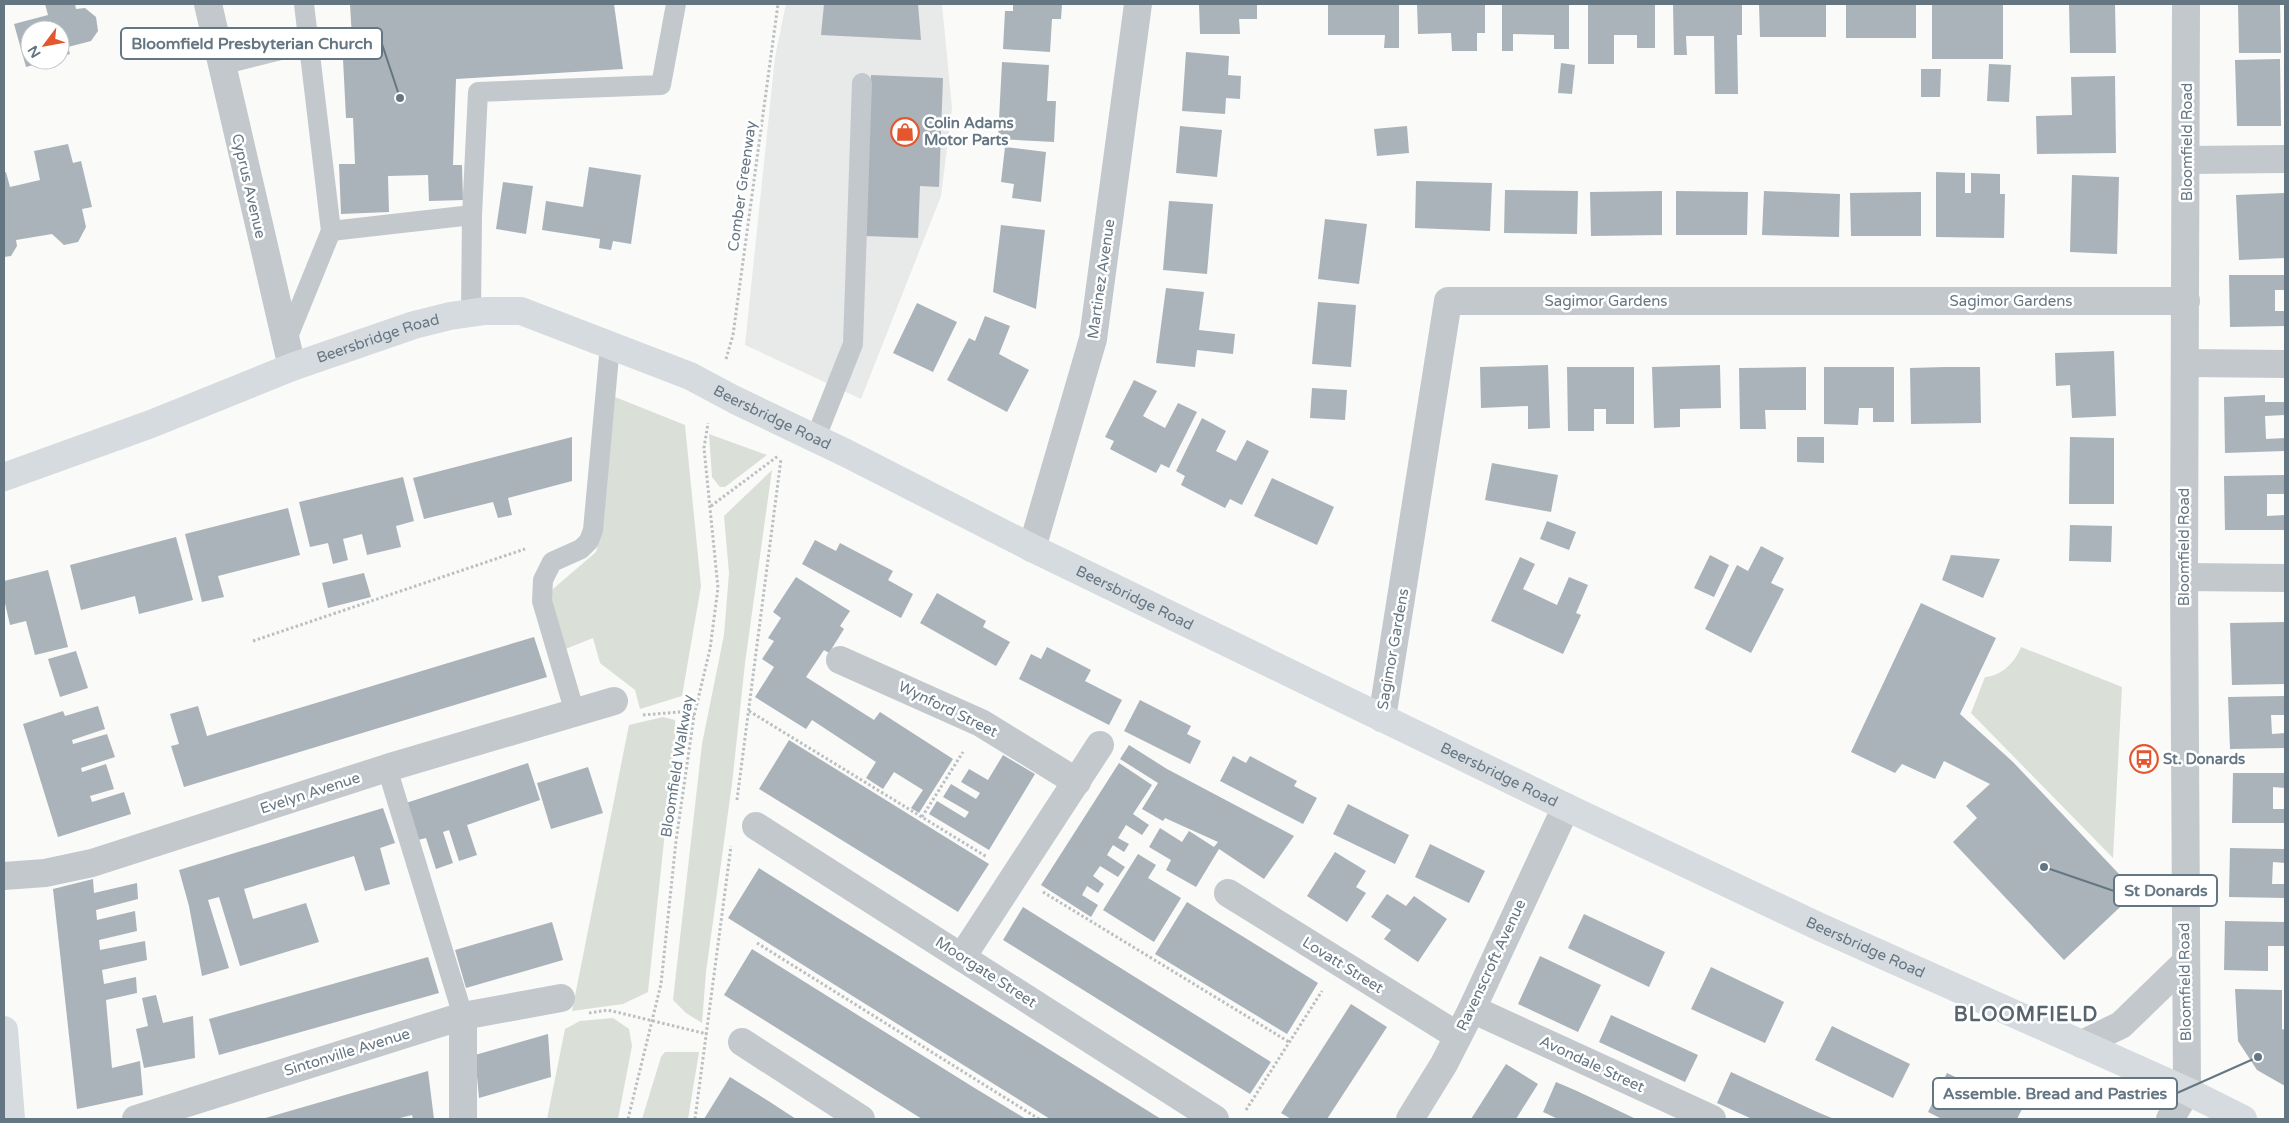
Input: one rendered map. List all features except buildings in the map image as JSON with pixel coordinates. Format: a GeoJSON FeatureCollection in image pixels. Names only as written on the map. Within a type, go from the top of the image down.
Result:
{"type":"FeatureCollection","features":[{"type":"Feature","properties":{"kind":"main road","name":"Beersbridge Road"},"geometry":{"type":"LineString","coordinates":[[4,477],[151,424],[289,356],[471,312],[485,310],[521,312],[690,376],[1032,548],[1566,807],[1822,928],[2187,1091],[2243,1119]]}},
{"type":"Feature","properties":{"kind":"main road"},"geometry":{"type":"LineString","coordinates":[[4,1030],[11,1119]]}},
{"type":"Feature","properties":{"kind":"street","name":"Cyprus Avenue"},"geometry":{"type":"LineString","coordinates":[[208,4],[289,356]]}},
{"type":"Feature","properties":{"kind":"street","name":"Martinez Avenue"},"geometry":{"type":"LineString","coordinates":[[1032,548],[1093,339],[1138,4]]}},
{"type":"Feature","properties":{"kind":"street","name":"Bloomfield Road"},"geometry":{"type":"LineString","coordinates":[[2186,4],[2187,160],[2184,577],[2187,1091]]}},
{"type":"Feature","properties":{"kind":"street"},"geometry":{"type":"LineString","coordinates":[[2187,160],[2285,159]]}},
{"type":"Feature","properties":{"kind":"street","name":"Sagimor Gardens"},"geometry":{"type":"LineString","coordinates":[[1382,718],[1448,302],[2186,301]]}},
{"type":"Feature","properties":{"kind":"street"},"geometry":{"type":"LineString","coordinates":[[2186,364],[2285,364]]}},
{"type":"Feature","properties":{"kind":"street"},"geometry":{"type":"LineString","coordinates":[[2184,577],[2285,578]]}},
{"type":"Feature","properties":{"kind":"street","name":"Wynford Street"},"geometry":{"type":"LineString","coordinates":[[840,660],[981,722],[1077,782]]}},
{"type":"Feature","properties":{"kind":"street","name":"Evelyn Avenue"},"geometry":{"type":"LineString","coordinates":[[4,876],[45,873],[92,863],[387,768],[614,701]]}},
{"type":"Feature","properties":{"kind":"street"},"geometry":{"type":"LineString","coordinates":[[962,957],[1100,746]]}},
{"type":"Feature","properties":{"kind":"street","name":"Ravenscroft Avenue"},"geometry":{"type":"LineString","coordinates":[[1410,1119],[1444,1064],[1472,1009],[1566,807]]}},
{"type":"Feature","properties":{"kind":"street","name":"Moorgate Street"},"geometry":{"type":"LineString","coordinates":[[756,826],[1215,1119]]}},
{"type":"Feature","properties":{"kind":"street","name":"Lovatt Street"},"geometry":{"type":"LineString","coordinates":[[1228,893],[1458,1036]]}},
{"type":"Feature","properties":{"kind":"street"},"geometry":{"type":"LineString","coordinates":[[2082,1044],[2121,1025],[2185,963]]}},
{"type":"Feature","properties":{"kind":"street","name":"Sintonville Avenue"},"geometry":{"type":"LineString","coordinates":[[136,1119],[463,1016],[560,998]]}},
{"type":"Feature","properties":{"kind":"street","name":"Avondale Street"},"geometry":{"type":"LineString","coordinates":[[1472,1009],[1712,1119]]}},
{"type":"Feature","properties":{"kind":"street"},"geometry":{"type":"LineString","coordinates":[[463,1016],[463,1119]]}},
{"type":"Feature","properties":{"kind":"street"},"geometry":{"type":"LineString","coordinates":[[742,1042],[861,1119]]}},
{"type":"Feature","properties":{"kind":"street"},"geometry":{"type":"LineString","coordinates":[[2170,1119],[2187,1091]]}},
{"type":"Feature","properties":{"kind":"lane"},"geometry":{"type":"LineString","coordinates":[[289,356],[331,231],[304,4]]}},
{"type":"Feature","properties":{"kind":"lane"},"geometry":{"type":"LineString","coordinates":[[471,312],[472,214],[478,92],[661,85],[676,4]]}},
{"type":"Feature","properties":{"kind":"lane"},"geometry":{"type":"LineString","coordinates":[[221,65],[309,43]]}},
{"type":"Feature","properties":{"kind":"lane"},"geometry":{"type":"LineString","coordinates":[[816,438],[853,344],[862,83]]}},
{"type":"Feature","properties":{"kind":"lane"},"geometry":{"type":"LineString","coordinates":[[331,231],[472,214]]}},
{"type":"Feature","properties":{"kind":"lane"},"geometry":{"type":"LineString","coordinates":[[575,713],[542,601],[543,580],[552,562],[581,548],[589,541],[593,530],[610,345]]}},
{"type":"Feature","properties":{"kind":"lane"},"geometry":{"type":"LineString","coordinates":[[387,768],[463,1016]]}},
{"type":"Feature","properties":{"kind":"path","name":"Comber Greenway"},"geometry":{"type":"LineString","coordinates":[[726,360],[734,335],[778,4]]}},
{"type":"Feature","properties":{"kind":"path","name":"Bloomfield Walkway"},"geometry":{"type":"LineString","coordinates":[[628,1119],[661,984],[676,841],[694,716],[710,649],[718,588],[704,448],[708,420]]}},
{"type":"Feature","properties":{"kind":"path"},"geometry":{"type":"LineString","coordinates":[[710,506],[782,454],[736,802]]}},
{"type":"Feature","properties":{"kind":"path"},"geometry":{"type":"LineString","coordinates":[[253,640],[527,549]]}},
{"type":"Feature","properties":{"kind":"path"},"geometry":{"type":"LineString","coordinates":[[614,701],[637,716],[679,712],[694,716]]}},
{"type":"Feature","properties":{"kind":"path"},"geometry":{"type":"LineString","coordinates":[[749,711],[1289,1042]]}},
{"type":"Feature","properties":{"kind":"path"},"geometry":{"type":"LineString","coordinates":[[922,817],[981,722]]}},
{"type":"Feature","properties":{"kind":"path"},"geometry":{"type":"LineString","coordinates":[[695,1119],[732,840]]}},
{"type":"Feature","properties":{"kind":"path"},"geometry":{"type":"LineString","coordinates":[[757,943],[1039,1119]]}},
{"type":"Feature","properties":{"kind":"path"},"geometry":{"type":"LineString","coordinates":[[1245,1112],[1340,962]]}},
{"type":"Feature","properties":{"kind":"path"},"geometry":{"type":"LineString","coordinates":[[560,998],[564,1018],[608,1010],[742,1042]]}},
{"type":"Feature","properties":{"kind":"shaded area"},"geometry":{"type":"Polygon","coordinates":[[[786,4],[942,4],[952,108],[941,196],[861,399],[745,345],[775,57],[786,4]]]}},
{"type":"Feature","properties":{"kind":"shaded area"},"geometry":{"type":"Polygon","coordinates":[[[615,397],[685,425],[701,586],[682,696],[640,709],[635,690],[600,663],[593,638],[563,650],[550,600],[553,589],[596,552],[601,536],[615,397]]]}},
{"type":"Feature","properties":{"kind":"shaded area"},"geometry":{"type":"Polygon","coordinates":[[[709,434],[767,455],[725,487],[720,487],[712,477],[709,434]]]}},
{"type":"Feature","properties":{"kind":"shaded area"},"geometry":{"type":"Polygon","coordinates":[[[772,470],[745,663],[732,784],[706,972],[702,1023],[686,1013],[673,1000],[702,744],[724,635],[729,573],[724,516],[772,470]]]}},
{"type":"Feature","properties":{"kind":"shaded area"},"geometry":{"type":"Polygon","coordinates":[[[2021,647],[2122,687],[2113,858],[1971,713],[1985,677],[1997,674],[2007,667],[2021,647]]]}},
{"type":"Feature","properties":{"kind":"shaded area"},"geometry":{"type":"Polygon","coordinates":[[[663,717],[675,720],[675,737],[648,992],[623,1004],[572,1011],[629,725],[663,717]]]}},
{"type":"Feature","properties":{"kind":"shaded area"},"geometry":{"type":"Polygon","coordinates":[[[613,1018],[629,1029],[632,1046],[618,1119],[547,1119],[565,1029],[580,1021],[613,1018]]]}},
{"type":"Feature","properties":{"kind":"shaded area"},"geometry":{"type":"Polygon","coordinates":[[[665,1052],[699,1052],[688,1119],[642,1119],[661,1057],[665,1052]]]}},
{"type":"Feature","properties":{"kind":"place","name":"Bloomfield Presbyterian Church"},"geometry":{"type":"Point","coordinates":[400,98]}},
{"type":"Feature","properties":{"kind":"place","name":"Colin Adams Motor Parts"},"geometry":{"type":"Point","coordinates":[905,132]}},
{"type":"Feature","properties":{"kind":"place","name":"St. Donards"},"geometry":{"type":"Point","coordinates":[2144,759]}},
{"type":"Feature","properties":{"kind":"place","name":"St Donards"},"geometry":{"type":"Point","coordinates":[2044,867]}},
{"type":"Feature","properties":{"kind":"place","name":"Assemble. Bread and Pastries"},"geometry":{"type":"Point","coordinates":[2258,1057]}},
{"type":"Feature","properties":{"kind":"district","name":"BLOOMFIELD"},"geometry":{"type":"Point","coordinates":[2026,1015]}}]}
